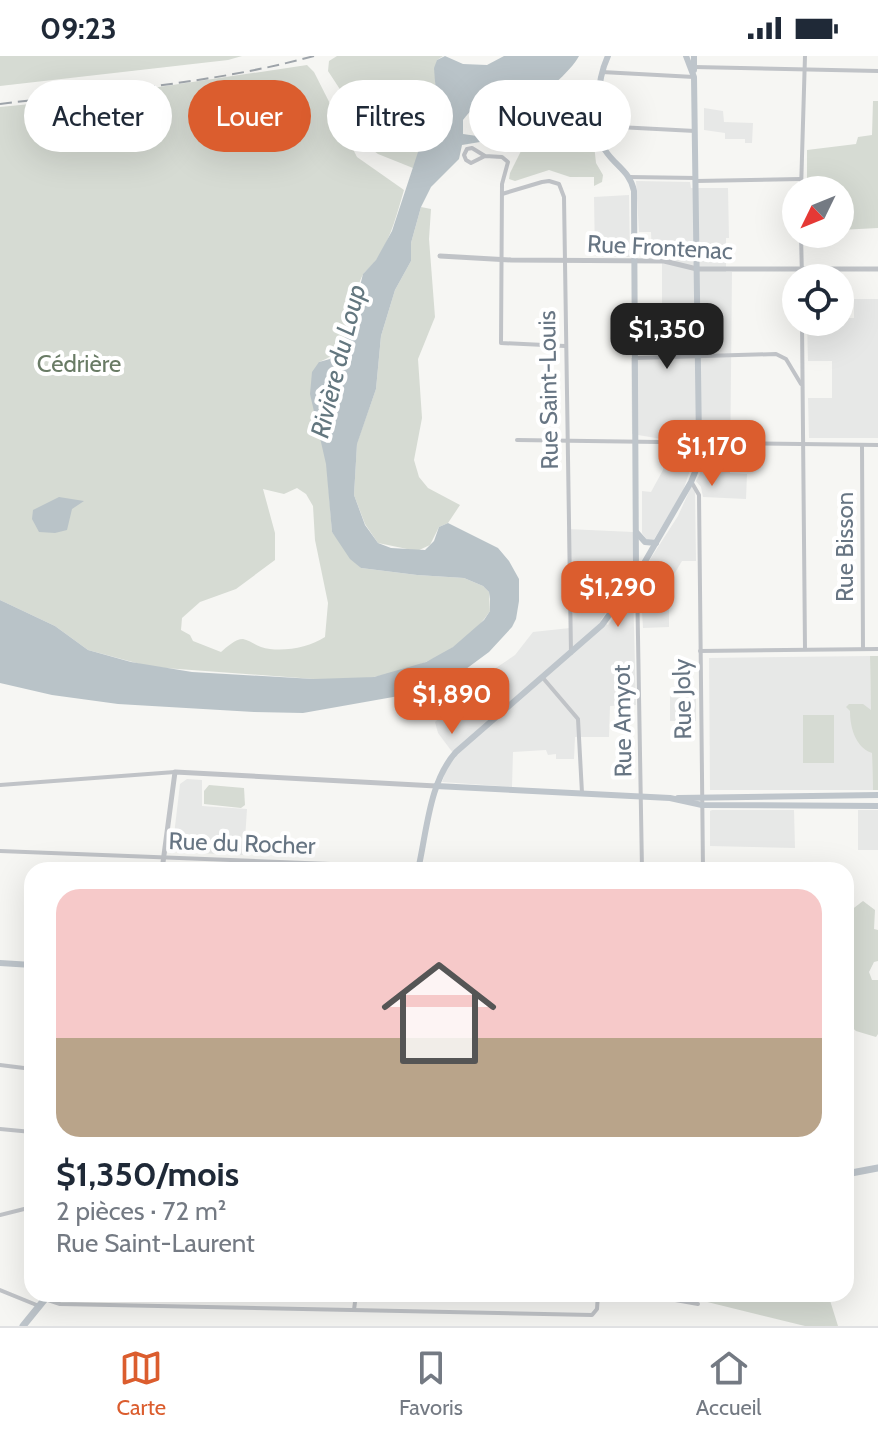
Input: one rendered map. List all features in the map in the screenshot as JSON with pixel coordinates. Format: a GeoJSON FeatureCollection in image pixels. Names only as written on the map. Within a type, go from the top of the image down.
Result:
{"type":"FeatureCollection","features":[{"type":"Feature","properties":{"kind":"main road"},"geometry":{"type":"LineString","coordinates":[[602,80],[608,56]]}},
{"type":"Feature","properties":{"kind":"main road"},"geometry":{"type":"LineString","coordinates":[[686,56],[693,67]]}},
{"type":"Feature","properties":{"kind":"main road"},"geometry":{"type":"LineString","coordinates":[[420,862],[436,786],[444,768],[456,752],[602,625],[658,542],[698,465],[694,56]]}},
{"type":"Feature","properties":{"kind":"main road"},"geometry":{"type":"LineString","coordinates":[[607,152],[629,177]]}},
{"type":"Feature","properties":{"kind":"main road","name":"Rue Amyot"},"geometry":{"type":"LineString","coordinates":[[629,177],[634,191],[636,261],[636,577]]}},
{"type":"Feature","properties":{"kind":"main road"},"geometry":{"type":"LineString","coordinates":[[637,533],[647,543],[658,542]]}},
{"type":"Feature","properties":{"kind":"main road"},"geometry":{"type":"LineString","coordinates":[[436,786],[670,798],[878,795]]}},
{"type":"Feature","properties":{"kind":"main road"},"geometry":{"type":"LineString","coordinates":[[670,798],[702,805],[878,806]]}},
{"type":"Feature","properties":{"kind":"main road"},"geometry":{"type":"LineString","coordinates":[[0,963],[24,964]]}},
{"type":"Feature","properties":{"kind":"main road"},"geometry":{"type":"LineString","coordinates":[[854,1172],[878,1168]]}},
{"type":"Feature","properties":{"kind":"main road"},"geometry":{"type":"LineString","coordinates":[[23,1326],[42,1302]]}},
{"type":"Feature","properties":{"kind":"street"},"geometry":{"type":"LineString","coordinates":[[801,176],[805,56]]}},
{"type":"Feature","properties":{"kind":"street"},"geometry":{"type":"LineString","coordinates":[[693,67],[878,71]]}},
{"type":"Feature","properties":{"kind":"street"},"geometry":{"type":"LineString","coordinates":[[602,72],[694,77]]}},
{"type":"Feature","properties":{"kind":"street"},"geometry":{"type":"LineString","coordinates":[[631,128],[695,131]]}},
{"type":"Feature","properties":{"kind":"street"},"geometry":{"type":"LineString","coordinates":[[485,156],[471,163],[464,155],[467,149],[472,148],[485,156],[507,160],[502,194],[502,344],[565,346]]}},
{"type":"Feature","properties":{"kind":"street"},"geometry":{"type":"LineString","coordinates":[[629,177],[782,179]]}},
{"type":"Feature","properties":{"kind":"street","name":"Rue Saint-Louis"},"geometry":{"type":"LineString","coordinates":[[502,194],[549,181],[561,187],[564,197],[571,655]]}},
{"type":"Feature","properties":{"kind":"street","name":"Rue Frontenac"},"geometry":{"type":"LineString","coordinates":[[440,256],[668,262],[697,269],[782,269]]}},
{"type":"Feature","properties":{"kind":"street","name":"Rue Frontenac"},"geometry":{"type":"LineString","coordinates":[[854,269],[878,269]]}},
{"type":"Feature","properties":{"kind":"street"},"geometry":{"type":"LineString","coordinates":[[802,336],[805,649]]}},
{"type":"Feature","properties":{"kind":"street"},"geometry":{"type":"LineString","coordinates":[[635,358],[780,354],[803,387]]}},
{"type":"Feature","properties":{"kind":"street"},"geometry":{"type":"LineString","coordinates":[[517,440],[878,445]]}},
{"type":"Feature","properties":{"kind":"street","name":"Rue Bisson"},"geometry":{"type":"LineString","coordinates":[[862,445],[863,649]]}},
{"type":"Feature","properties":{"kind":"street","name":"Rue Joly"},"geometry":{"type":"LineString","coordinates":[[691,482],[698,489],[699,509],[703,862]]}},
{"type":"Feature","properties":{"kind":"street","name":"Rue Amyot"},"geometry":{"type":"LineString","coordinates":[[636,577],[642,862]]}},
{"type":"Feature","properties":{"kind":"street"},"geometry":{"type":"LineString","coordinates":[[700,651],[878,649]]}},
{"type":"Feature","properties":{"kind":"street"},"geometry":{"type":"LineString","coordinates":[[543,678],[578,719],[582,793]]}},
{"type":"Feature","properties":{"kind":"street"},"geometry":{"type":"LineString","coordinates":[[163,862],[175,772]]}},
{"type":"Feature","properties":{"kind":"street"},"geometry":{"type":"LineString","coordinates":[[0,785],[175,772],[436,786]]}},
{"type":"Feature","properties":{"kind":"street","name":"Rue du Rocher"},"geometry":{"type":"LineString","coordinates":[[0,851],[256,862]]}},
{"type":"Feature","properties":{"kind":"street"},"geometry":{"type":"LineString","coordinates":[[0,1065],[24,1068]]}},
{"type":"Feature","properties":{"kind":"street"},"geometry":{"type":"LineString","coordinates":[[0,1129],[24,1131]]}},
{"type":"Feature","properties":{"kind":"street"},"geometry":{"type":"LineString","coordinates":[[0,1215],[24,1209]]}},
{"type":"Feature","properties":{"kind":"street"},"geometry":{"type":"LineString","coordinates":[[0,1290],[24,1300]]}},
{"type":"Feature","properties":{"kind":"street"},"geometry":{"type":"LineString","coordinates":[[29,1302],[39,1306]]}},
{"type":"Feature","properties":{"kind":"street"},"geometry":{"type":"LineString","coordinates":[[57,1302],[592,1315],[598,1302]]}},
{"type":"Feature","properties":{"kind":"street"},"geometry":{"type":"LineString","coordinates":[[354,1310],[355,1302]]}},
{"type":"Feature","properties":{"kind":"street"},"geometry":{"type":"LineString","coordinates":[[687,1302],[698,1304]]}},
{"type":"Feature","properties":{"kind":"shaded area"},"geometry":{"type":"Polygon","coordinates":[[[704,108],[723,111],[724,122],[753,123],[752,143],[745,143],[745,139],[725,139],[725,133],[704,130],[704,108]]]}},
{"type":"Feature","properties":{"kind":"shaded area"},"geometry":{"type":"Polygon","coordinates":[[[636,181],[690,182],[691,188],[728,188],[726,272],[732,272],[730,473],[747,474],[746,499],[703,497],[696,481],[700,474],[703,449],[697,449],[683,491],[653,541],[647,540],[642,533],[642,491],[651,492],[663,470],[668,440],[632,434],[631,358],[662,357],[662,263],[652,257],[651,232],[639,232],[636,181]]]}},
{"type":"Feature","properties":{"kind":"shaded area"},"geometry":{"type":"Polygon","coordinates":[[[629,195],[630,257],[595,256],[594,197],[629,195]]]}},
{"type":"Feature","properties":{"kind":"shaded area"},"geometry":{"type":"Polygon","coordinates":[[[854,299],[878,299],[878,438],[809,438],[808,398],[832,398],[832,361],[808,361],[807,336],[854,336],[854,299]]]}},
{"type":"Feature","properties":{"kind":"shaded area"},"geometry":{"type":"Polygon","coordinates":[[[692,485],[695,491],[696,561],[682,561],[673,576],[669,576],[669,627],[643,628],[642,572],[678,516],[692,485]]]}},
{"type":"Feature","properties":{"kind":"shaded area"},"geometry":{"type":"Polygon","coordinates":[[[567,529],[633,532],[633,572],[601,620],[608,625],[633,591],[636,705],[610,706],[609,737],[575,737],[574,759],[556,759],[556,754],[548,755],[546,750],[513,752],[512,787],[442,782],[447,768],[456,757],[438,733],[435,722],[487,674],[515,655],[533,632],[570,628],[567,529]]]}},
{"type":"Feature","properties":{"kind":"shaded area"},"geometry":{"type":"Polygon","coordinates":[[[870,656],[873,790],[710,790],[709,658],[870,656]]]}},
{"type":"Feature","properties":{"kind":"shaded area"},"geometry":{"type":"Polygon","coordinates":[[[696,691],[696,721],[670,721],[670,692],[696,691]]]}},
{"type":"Feature","properties":{"kind":"shaded area"},"geometry":{"type":"Polygon","coordinates":[[[187,779],[202,780],[202,806],[247,809],[244,855],[172,852],[180,784],[187,779]]]}},
{"type":"Feature","properties":{"kind":"shaded area"},"geometry":{"type":"Polygon","coordinates":[[[712,810],[794,810],[795,848],[710,846],[712,810]]]}},
{"type":"Feature","properties":{"kind":"shaded area"},"geometry":{"type":"Polygon","coordinates":[[[858,810],[878,810],[878,850],[858,850],[858,810]]]}},
{"type":"Feature","properties":{"kind":"green space"},"geometry":{"type":"Polygon","coordinates":[[[0,56],[242,56],[53,80],[24,80],[24,83],[0,86],[0,56]]]}},
{"type":"Feature","properties":{"kind":"green space"},"geometry":{"type":"Polygon","coordinates":[[[337,56],[443,56],[437,60],[435,80],[334,80],[328,71],[329,61],[337,56]]]}},
{"type":"Feature","properties":{"kind":"green space","name":"Cédrière"},"geometry":{"type":"Polygon","coordinates":[[[307,65],[314,72],[327,98],[327,152],[354,152],[357,157],[404,190],[386,243],[359,284],[348,334],[333,355],[319,362],[332,532],[361,568],[464,578],[483,586],[489,592],[490,611],[464,639],[414,667],[358,679],[314,679],[151,667],[88,650],[55,626],[0,600],[0,107],[24,105],[24,152],[172,152],[172,85],[188,83],[188,152],[311,152],[311,80],[206,80],[307,65]],[[297,488],[284,494],[263,489],[275,533],[275,560],[236,589],[200,602],[182,618],[181,630],[193,641],[221,652],[240,639],[269,649],[285,649],[325,637],[328,603],[315,540],[313,506],[306,494],[297,488]]]}},
{"type":"Feature","properties":{"kind":"green space"},"geometry":{"type":"Polygon","coordinates":[[[873,101],[878,101],[878,228],[854,229],[854,176],[807,176],[807,150],[856,144],[858,137],[872,135],[873,101]]]}},
{"type":"Feature","properties":{"kind":"green space"},"geometry":{"type":"Polygon","coordinates":[[[375,152],[419,152],[413,168],[375,152]]]}},
{"type":"Feature","properties":{"kind":"green space"},"geometry":{"type":"Polygon","coordinates":[[[520,152],[595,152],[596,163],[603,175],[602,182],[594,186],[594,177],[570,177],[549,170],[515,181],[509,179],[520,152]]]}},
{"type":"Feature","properties":{"kind":"green space"},"geometry":{"type":"Polygon","coordinates":[[[421,207],[431,209],[429,239],[435,317],[418,359],[422,418],[414,460],[419,477],[428,488],[460,505],[448,523],[439,527],[430,545],[417,551],[378,543],[365,524],[354,495],[357,443],[376,389],[381,336],[395,290],[411,261],[411,243],[421,207]]]}},
{"type":"Feature","properties":{"kind":"green space"},"geometry":{"type":"Polygon","coordinates":[[[870,656],[878,656],[878,790],[873,790],[872,753],[858,741],[852,730],[850,711],[846,707],[849,704],[863,704],[871,710],[870,656]]]}},
{"type":"Feature","properties":{"kind":"green space"},"geometry":{"type":"Polygon","coordinates":[[[803,715],[834,715],[834,763],[803,763],[803,715]]]}},
{"type":"Feature","properties":{"kind":"green space"},"geometry":{"type":"Polygon","coordinates":[[[209,785],[244,788],[245,805],[241,808],[204,804],[204,791],[209,785]]]}},
{"type":"Feature","properties":{"kind":"green space"},"geometry":{"type":"Polygon","coordinates":[[[863,901],[875,910],[878,961],[874,962],[869,972],[872,980],[878,980],[876,1037],[854,1029],[854,908],[863,901]]]}},
{"type":"Feature","properties":{"kind":"green space"},"geometry":{"type":"Polygon","coordinates":[[[707,1302],[830,1302],[838,1326],[805,1326],[707,1302]]]}},
{"type":"Feature","properties":{"kind":"water","name":"Rivière du Loup"},"geometry":{"type":"Polygon","coordinates":[[[445,56],[463,64],[487,65],[504,56],[579,56],[558,80],[469,80],[469,113],[463,120],[463,134],[469,135],[469,144],[462,145],[459,159],[431,187],[421,207],[411,243],[411,261],[395,290],[381,336],[376,389],[357,444],[354,495],[365,525],[378,543],[391,548],[425,550],[434,541],[439,527],[448,523],[498,548],[519,579],[519,601],[512,627],[489,652],[447,683],[427,691],[303,713],[118,704],[52,695],[0,683],[0,600],[55,626],[88,650],[131,662],[192,672],[314,679],[374,677],[426,662],[453,647],[484,620],[490,611],[490,599],[489,592],[483,586],[464,578],[361,568],[350,559],[332,532],[326,464],[310,394],[312,372],[319,362],[330,359],[348,334],[363,274],[376,260],[392,231],[418,152],[453,152],[453,80],[435,80],[437,60],[445,56]]]}},
{"type":"Feature","properties":{"kind":"water"},"geometry":{"type":"Polygon","coordinates":[[[59,497],[84,501],[72,509],[67,530],[39,532],[32,519],[33,510],[59,497]]]}},
{"type":"Feature","properties":{"kind":"railway"},"geometry":{"type":"LineString","coordinates":[[0,104],[198,80],[314,56]]}}]}
